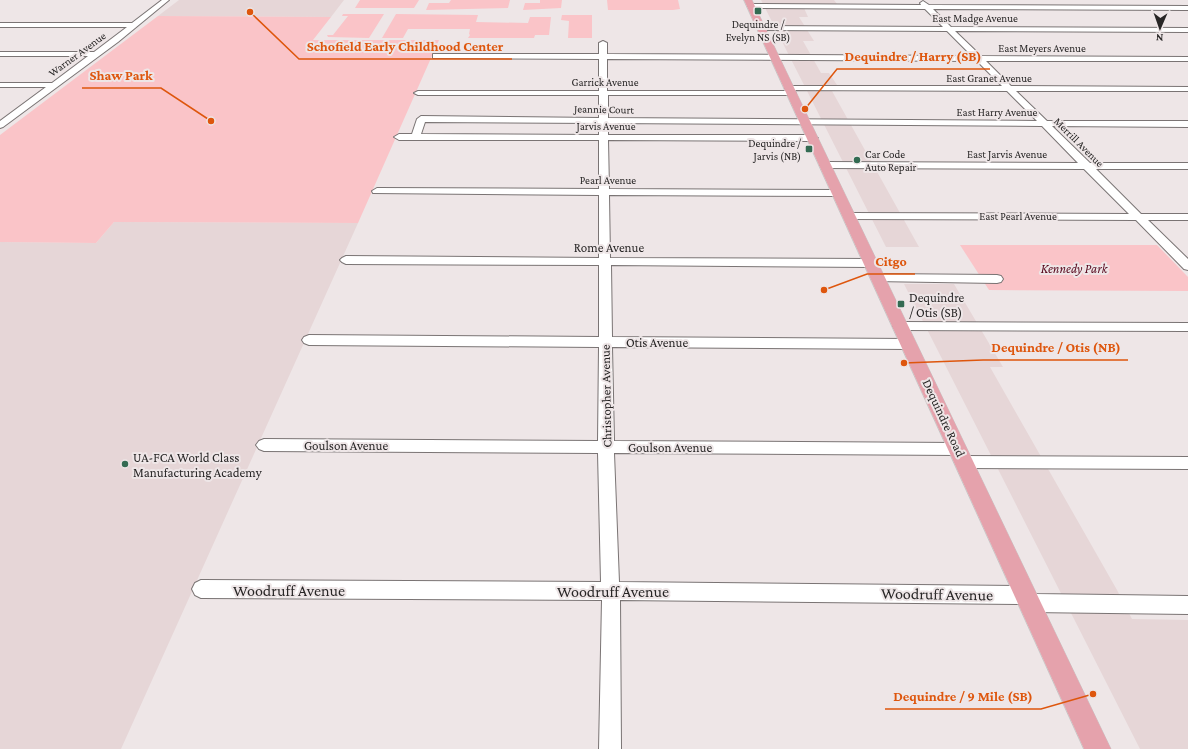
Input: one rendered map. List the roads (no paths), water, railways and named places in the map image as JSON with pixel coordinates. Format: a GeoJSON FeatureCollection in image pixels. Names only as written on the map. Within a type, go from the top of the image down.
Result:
{"type":"FeatureCollection","features":[{"type":"Feature","properties":{"kind":"main road","name":"Dequindre Road"},"geometry":{"type":"LineString","coordinates":[[750,3],[1098,749]]}},
{"type":"Feature","properties":{"kind":"street","name":"Warner Avenue"},"geometry":{"type":"LineString","coordinates":[[0,125],[166,0]]}},
{"type":"Feature","properties":{"kind":"street","name":"Merrill Avenue"},"geometry":{"type":"LineString","coordinates":[[920,0],[1188,266]]}},
{"type":"Feature","properties":{"kind":"street"},"geometry":{"type":"LineString","coordinates":[[1163,0],[1188,14]]}},
{"type":"Feature","properties":{"kind":"street"},"geometry":{"type":"LineString","coordinates":[[750,3],[1188,8]]}},
{"type":"Feature","properties":{"kind":"street"},"geometry":{"type":"LineString","coordinates":[[0,25],[132,25]]}},
{"type":"Feature","properties":{"kind":"street","name":"East Madge Avenue"},"geometry":{"type":"LineString","coordinates":[[762,28],[1188,30]]}},
{"type":"Feature","properties":{"kind":"street","name":"East Meyers Avenue"},"geometry":{"type":"LineString","coordinates":[[436,56],[603,50],[775,57],[1188,59]]}},
{"type":"Feature","properties":{"kind":"street","name":"Christopher Avenue"},"geometry":{"type":"LineString","coordinates":[[603,50],[606,447],[610,591],[610,749]]}},
{"type":"Feature","properties":{"kind":"street"},"geometry":{"type":"LineString","coordinates":[[0,54],[96,54]]}},
{"type":"Feature","properties":{"kind":"street"},"geometry":{"type":"LineString","coordinates":[[0,85],[54,85]]}},
{"type":"Feature","properties":{"kind":"street","name":"East Granet Avenue"},"geometry":{"type":"LineString","coordinates":[[790,91],[1188,89]]}},
{"type":"Feature","properties":{"kind":"street","name":"Garrick Avenue"},"geometry":{"type":"LineString","coordinates":[[418,93],[790,91]]}},
{"type":"Feature","properties":{"kind":"street","name":"Jeannie Court"},"geometry":{"type":"LineString","coordinates":[[416,137],[421,119],[805,123]]}},
{"type":"Feature","properties":{"kind":"street","name":"East Harry Avenue"},"geometry":{"type":"LineString","coordinates":[[805,123],[1188,124]]}},
{"type":"Feature","properties":{"kind":"street","name":"Jarvis Avenue"},"geometry":{"type":"LineString","coordinates":[[399,137],[812,138]]}},
{"type":"Feature","properties":{"kind":"street","name":"East Jarvis Avenue"},"geometry":{"type":"LineString","coordinates":[[825,165],[1188,166]]}},
{"type":"Feature","properties":{"kind":"street","name":"Pearl Avenue"},"geometry":{"type":"LineString","coordinates":[[377,191],[838,193]]}},
{"type":"Feature","properties":{"kind":"street","name":"East Pearl Avenue"},"geometry":{"type":"LineString","coordinates":[[849,216],[1188,216]]}},
{"type":"Feature","properties":{"kind":"street","name":"Rome Avenue"},"geometry":{"type":"LineString","coordinates":[[346,260],[871,263]]}},
{"type":"Feature","properties":{"kind":"street"},"geometry":{"type":"LineString","coordinates":[[878,278],[997,279]]}},
{"type":"Feature","properties":{"kind":"street"},"geometry":{"type":"LineString","coordinates":[[900,326],[1188,327]]}},
{"type":"Feature","properties":{"kind":"street","name":"Otis Avenue"},"geometry":{"type":"LineString","coordinates":[[309,340],[908,344]]}},
{"type":"Feature","properties":{"kind":"street","name":"Goulson Avenue"},"geometry":{"type":"LineString","coordinates":[[264,445],[606,447],[1188,462]]}},
{"type":"Feature","properties":{"kind":"street","name":"Woodruff Avenue"},"geometry":{"type":"LineString","coordinates":[[201,589],[610,591],[1028,599],[1188,605]]}},
{"type":"Feature","properties":{"kind":"place","name":"Dequindre / Evelyn NS (SB)"},"geometry":{"type":"Point","coordinates":[758,11]}},
{"type":"Feature","properties":{"kind":"place","name":"Schofield Early Childhood Center"},"geometry":{"type":"Point","coordinates":[250,12]}},
{"type":"Feature","properties":{"kind":"place","name":"Dequindre / Harry (SB)"},"geometry":{"type":"Point","coordinates":[805,109]}},
{"type":"Feature","properties":{"kind":"place","name":"Shaw Park"},"geometry":{"type":"Point","coordinates":[211,121]}},
{"type":"Feature","properties":{"kind":"place","name":"Dequindre / Jarvis (NB)"},"geometry":{"type":"Point","coordinates":[809,149]}},
{"type":"Feature","properties":{"kind":"place","name":"Car Code Auto Repair"},"geometry":{"type":"Point","coordinates":[857,160]}},
{"type":"Feature","properties":{"kind":"place","name":"Citgo"},"geometry":{"type":"Point","coordinates":[824,290]}},
{"type":"Feature","properties":{"kind":"place","name":"Dequindre / Otis (SB)"},"geometry":{"type":"Point","coordinates":[901,304]}},
{"type":"Feature","properties":{"kind":"place","name":"Dequindre / Otis (NB)"},"geometry":{"type":"Point","coordinates":[904,363]}},
{"type":"Feature","properties":{"kind":"place","name":"UA-FCA World Class Manufacturing Academy"},"geometry":{"type":"Point","coordinates":[125,464]}},
{"type":"Feature","properties":{"kind":"place","name":"Dequindre / 9 Mile (SB)"},"geometry":{"type":"Point","coordinates":[1093,694]}},
{"type":"Feature","properties":{"kind":"park label","name":"Kennedy Park"},"geometry":{"type":"Point","coordinates":[1074,268]}}]}
